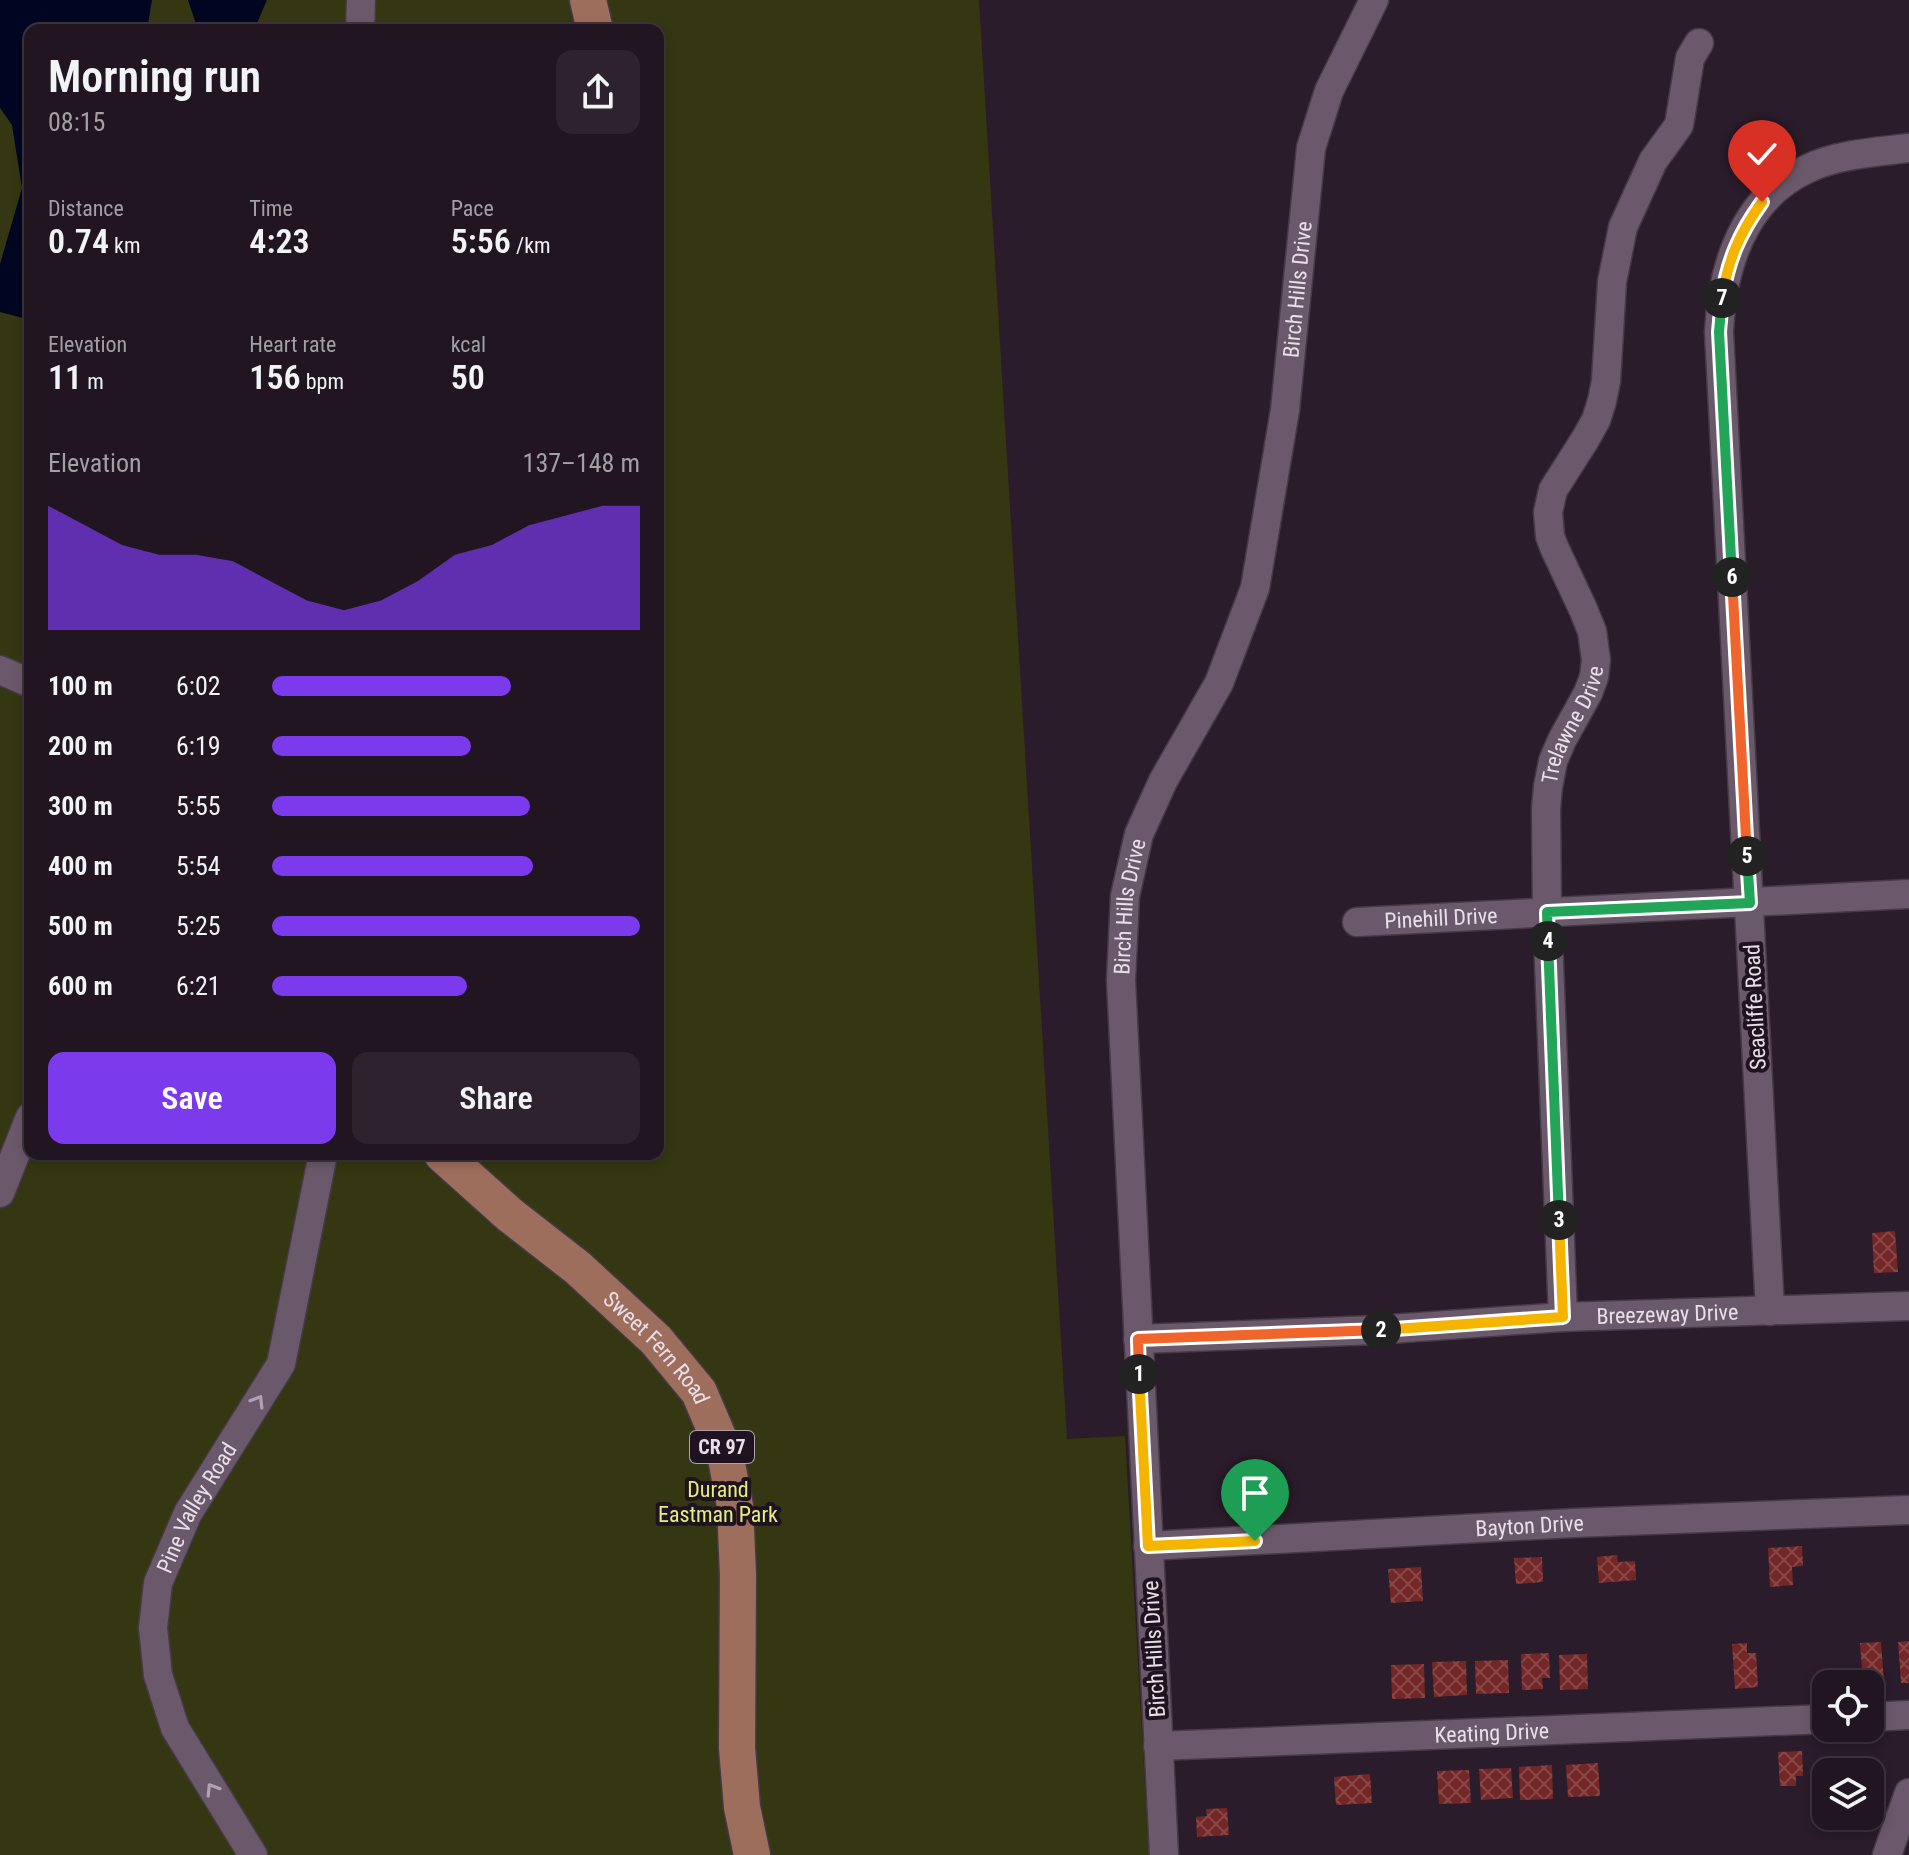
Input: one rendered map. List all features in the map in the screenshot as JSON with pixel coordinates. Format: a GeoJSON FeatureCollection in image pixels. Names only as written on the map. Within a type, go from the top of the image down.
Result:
{"type":"FeatureCollection","features":[{"type":"Feature","properties":{"kind":"main road"},"geometry":{"type":"LineString","coordinates":[[588,0],[594,24]]}},
{"type":"Feature","properties":{"kind":"main road","name":"Sweet Fern Road"},"geometry":{"type":"LineString","coordinates":[[449,1160],[510,1215],[578,1268],[656,1340],[699,1392],[725,1453],[735,1506],[738,1575],[737,1748],[742,1807],[752,1855]]}},
{"type":"Feature","properties":{"kind":"street"},"geometry":{"type":"LineString","coordinates":[[360,24],[361,0]]}},
{"type":"Feature","properties":{"kind":"street","name":"Birch Hills Drive"},"geometry":{"type":"LineString","coordinates":[[1164,1855],[1121,980],[1125,896],[1139,834],[1163,781],[1219,683],[1255,588],[1285,410],[1311,148],[1329,91],[1374,0]]}},
{"type":"Feature","properties":{"kind":"street","name":"Trelawne Drive"},"geometry":{"type":"LineString","coordinates":[[1563,1317],[1547,912],[1546,809],[1553,761],[1588,693],[1596,660],[1592,631],[1550,536],[1549,502],[1566,467],[1596,420],[1606,381],[1609,310],[1616,255],[1629,210],[1653,161],[1679,125],[1690,58],[1699,43]]}},
{"type":"Feature","properties":{"kind":"street","name":"Seacliffe Road"},"geometry":{"type":"LineString","coordinates":[[1770,1311],[1720,306],[1726,275],[1745,225],[1762,202],[1783,183],[1808,168],[1834,160],[1909,148]]}},
{"type":"Feature","properties":{"kind":"street"},"geometry":{"type":"LineString","coordinates":[[0,670],[24,680]]}},
{"type":"Feature","properties":{"kind":"street","name":"Pinehill Drive"},"geometry":{"type":"LineString","coordinates":[[1357,922],[1909,894]]}},
{"type":"Feature","properties":{"kind":"street"},"geometry":{"type":"LineString","coordinates":[[0,1193],[24,1132]]}},
{"type":"Feature","properties":{"kind":"street","name":"Pine Valley Road"},"geometry":{"type":"LineString","coordinates":[[253,1855],[175,1728],[158,1675],[153,1628],[158,1583],[188,1513],[281,1364],[322,1160]]}},
{"type":"Feature","properties":{"kind":"street","name":"Breezeway Drive"},"geometry":{"type":"LineString","coordinates":[[1138,1339],[1376,1330],[1563,1317],[1909,1306]]}},
{"type":"Feature","properties":{"kind":"street","name":"Bayton Drive"},"geometry":{"type":"LineString","coordinates":[[1148,1546],[1573,1523],[1909,1510]]}},
{"type":"Feature","properties":{"kind":"street"},"geometry":{"type":"LineString","coordinates":[[1884,1716],[1909,1715]]}},
{"type":"Feature","properties":{"kind":"street","name":"Keating Drive"},"geometry":{"type":"LineString","coordinates":[[1158,1746],[1812,1720]]}},
{"type":"Feature","properties":{"kind":"street"},"geometry":{"type":"LineString","coordinates":[[1887,1855],[1909,1793]]}},
{"type":"Feature","properties":{"kind":"green space","name":"Durand Eastman Park"},"geometry":{"type":"Polygon","coordinates":[[[0,0],[979,0],[1067,1439],[1125,1436],[1149,1855],[0,1855],[0,0]]]}},
{"type":"Feature","properties":{"kind":"water"},"geometry":{"type":"Polygon","coordinates":[[[0,0],[152,0],[148,24],[24,24],[23,318],[0,312],[0,264],[22,188],[12,125],[0,108],[0,0]]]}},
{"type":"Feature","properties":{"kind":"water"},"geometry":{"type":"Polygon","coordinates":[[[188,0],[267,0],[257,24],[196,24],[188,0]]]}},
{"type":"Feature","properties":{"kind":"building"},"geometry":{"type":"Polygon","coordinates":[[[1895,1231],[1898,1272],[1874,1273],[1872,1233],[1895,1231]]]}},
{"type":"Feature","properties":{"kind":"building"},"geometry":{"type":"Polygon","coordinates":[[[1802,1546],[1803,1566],[1792,1567],[1793,1585],[1770,1587],[1768,1548],[1802,1546]]]}},
{"type":"Feature","properties":{"kind":"building"},"geometry":{"type":"Polygon","coordinates":[[[1617,1555],[1618,1562],[1635,1561],[1636,1580],[1599,1583],[1597,1557],[1617,1555]]]}},
{"type":"Feature","properties":{"kind":"building"},"geometry":{"type":"Polygon","coordinates":[[[1542,1557],[1543,1582],[1516,1584],[1514,1558],[1542,1557]]]}},
{"type":"Feature","properties":{"kind":"building"},"geometry":{"type":"Polygon","coordinates":[[[1421,1567],[1423,1601],[1391,1603],[1388,1569],[1421,1567]]]}},
{"type":"Feature","properties":{"kind":"building"},"geometry":{"type":"Polygon","coordinates":[[[1909,1641],[1909,1683],[1901,1683],[1898,1642],[1909,1641]]]}},
{"type":"Feature","properties":{"kind":"building"},"geometry":{"type":"Polygon","coordinates":[[[1881,1642],[1883,1670],[1862,1670],[1860,1643],[1881,1642]]]}},
{"type":"Feature","properties":{"kind":"building"},"geometry":{"type":"Polygon","coordinates":[[[1747,1643],[1747,1653],[1756,1653],[1758,1687],[1735,1689],[1732,1644],[1747,1643]]]}},
{"type":"Feature","properties":{"kind":"building"},"geometry":{"type":"Polygon","coordinates":[[[1549,1653],[1550,1678],[1542,1678],[1543,1689],[1522,1690],[1521,1654],[1549,1653]]]}},
{"type":"Feature","properties":{"kind":"building"},"geometry":{"type":"Polygon","coordinates":[[[1587,1654],[1588,1689],[1560,1690],[1559,1655],[1587,1654]]]}},
{"type":"Feature","properties":{"kind":"building"},"geometry":{"type":"Polygon","coordinates":[[[1508,1660],[1509,1693],[1476,1694],[1475,1661],[1508,1660]]]}},
{"type":"Feature","properties":{"kind":"building"},"geometry":{"type":"Polygon","coordinates":[[[1466,1661],[1467,1695],[1434,1697],[1432,1662],[1466,1661]]]}},
{"type":"Feature","properties":{"kind":"building"},"geometry":{"type":"Polygon","coordinates":[[[1424,1664],[1425,1698],[1392,1699],[1391,1665],[1424,1664]]]}},
{"type":"Feature","properties":{"kind":"building"},"geometry":{"type":"Polygon","coordinates":[[[1802,1751],[1803,1776],[1796,1776],[1796,1786],[1780,1786],[1778,1752],[1802,1751]]]}},
{"type":"Feature","properties":{"kind":"building"},"geometry":{"type":"Polygon","coordinates":[[[1598,1763],[1600,1796],[1568,1797],[1566,1765],[1598,1763]]]}},
{"type":"Feature","properties":{"kind":"building"},"geometry":{"type":"Polygon","coordinates":[[[1552,1765],[1553,1799],[1520,1800],[1519,1767],[1552,1765]]]}},
{"type":"Feature","properties":{"kind":"building"},"geometry":{"type":"Polygon","coordinates":[[[1511,1768],[1513,1798],[1481,1800],[1479,1769],[1511,1768]]]}},
{"type":"Feature","properties":{"kind":"building"},"geometry":{"type":"Polygon","coordinates":[[[1469,1770],[1471,1803],[1439,1804],[1437,1771],[1469,1770]]]}},
{"type":"Feature","properties":{"kind":"building"},"geometry":{"type":"Polygon","coordinates":[[[1370,1774],[1372,1803],[1336,1805],[1334,1777],[1370,1774]]]}},
{"type":"Feature","properties":{"kind":"building"},"geometry":{"type":"Polygon","coordinates":[[[1227,1808],[1229,1835],[1197,1837],[1196,1817],[1207,1816],[1206,1809],[1227,1808]]]}},
{"type":"Feature","properties":{"kind":"route"},"geometry":{"type":"LineString","coordinates":[[1255,1541],[1148,1546],[1138,1339],[1376,1330],[1563,1317],[1547,912],[1750,903],[1719,332],[1720,306],[1734,250],[1745,225],[1762,202]]}}]}
